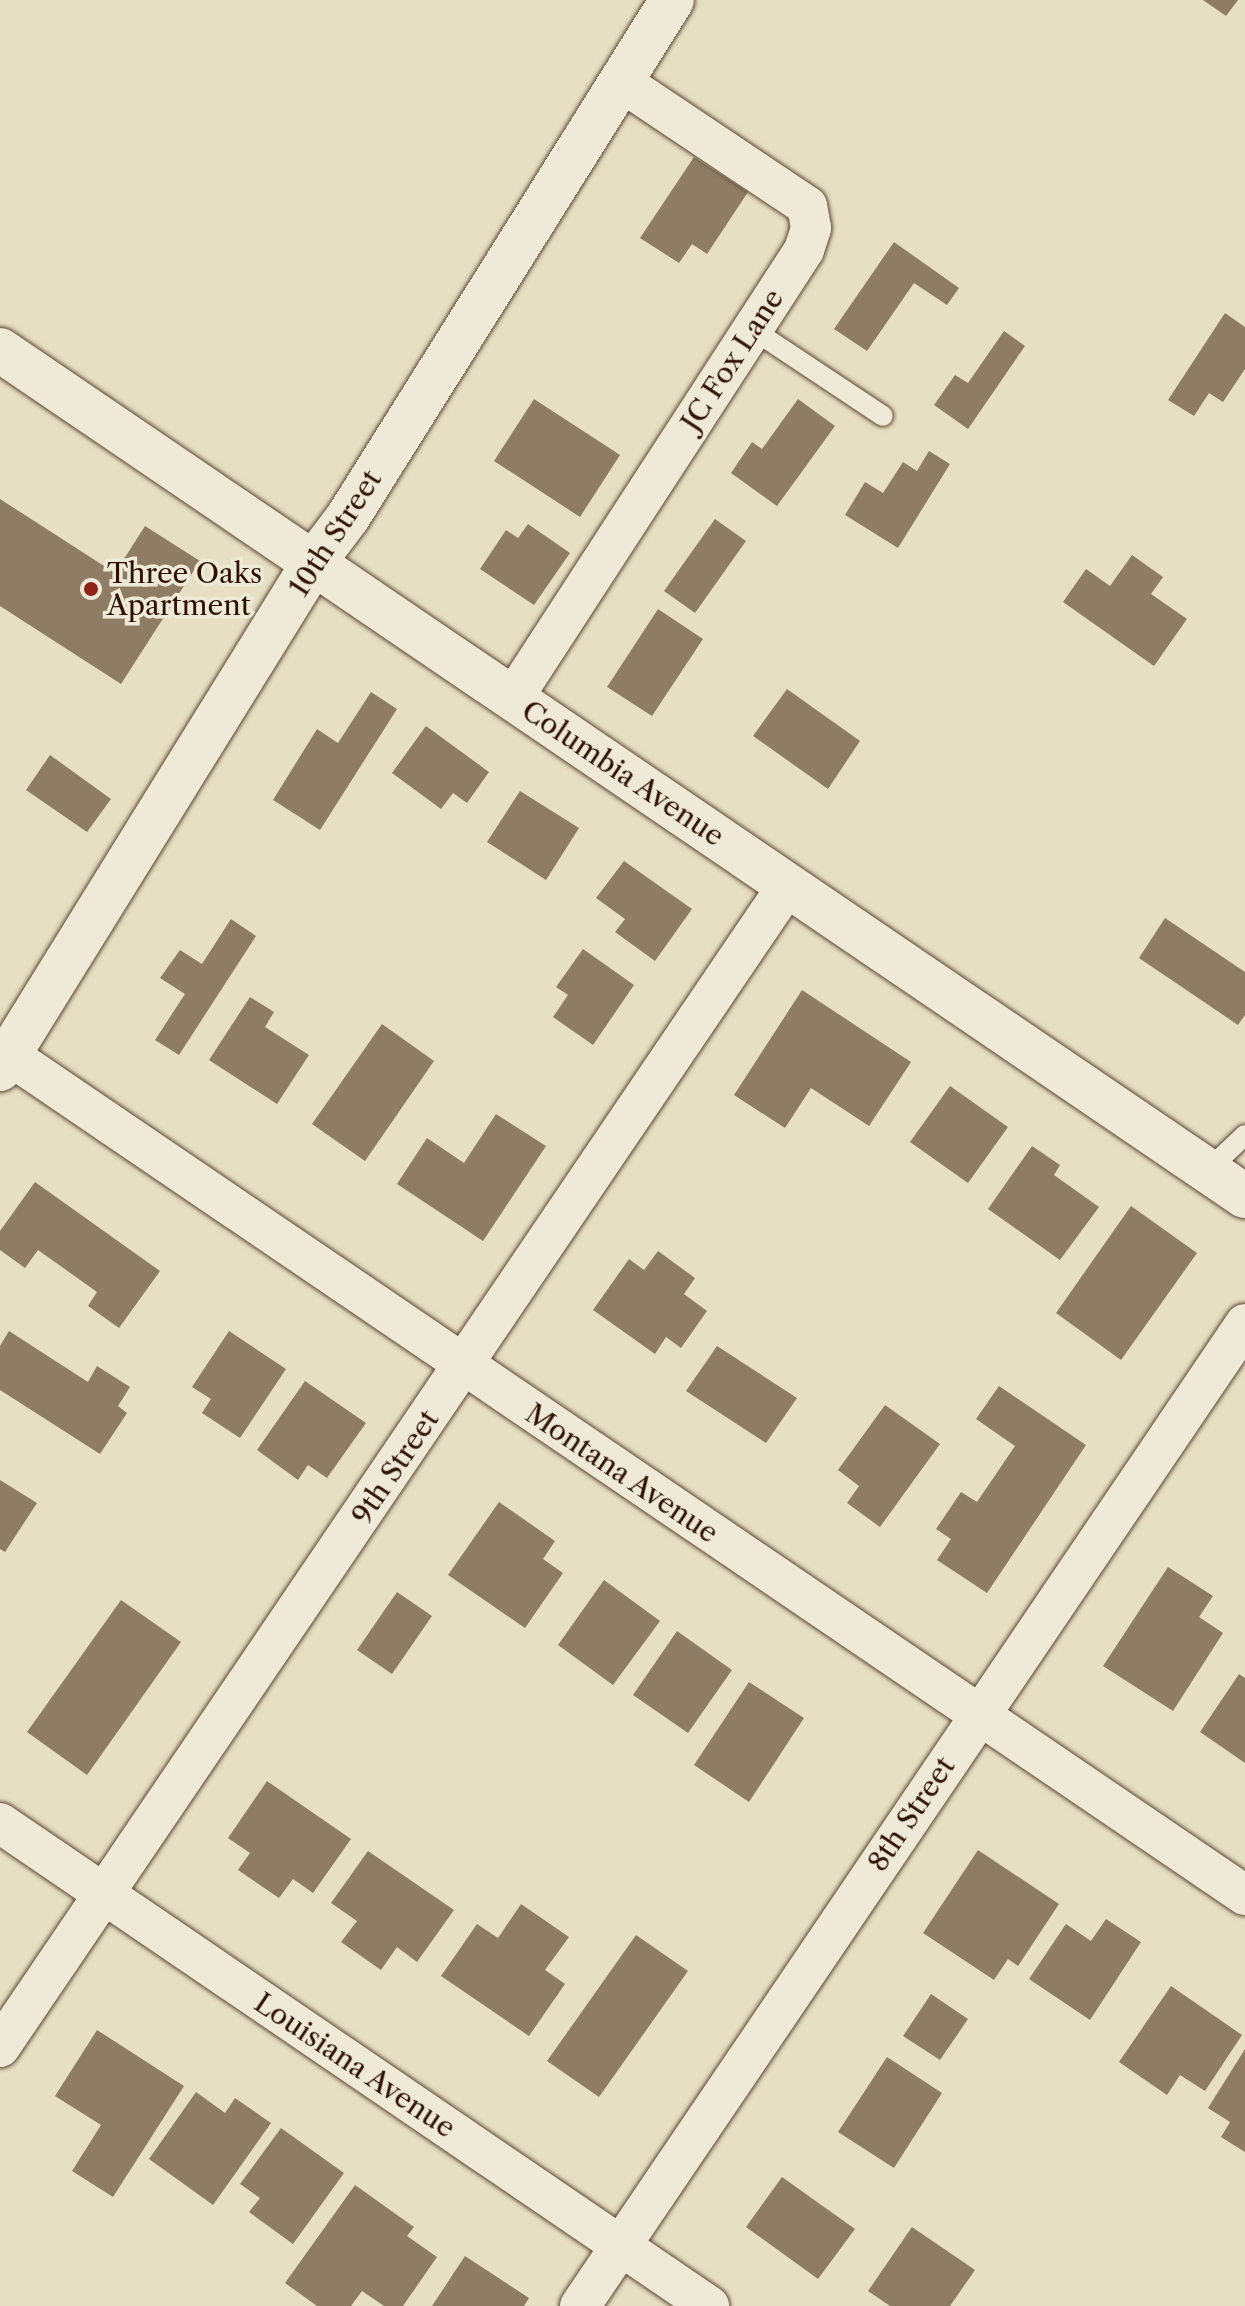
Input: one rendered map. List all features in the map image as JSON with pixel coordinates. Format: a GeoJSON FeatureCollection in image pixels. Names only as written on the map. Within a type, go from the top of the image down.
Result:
{"type":"FeatureCollection","features":[{"type":"Feature","properties":{"kind":"street","name":"10th Street"},"geometry":{"type":"LineString","coordinates":[[3,1058],[314,562],[348,517],[672,0]]}},
{"type":"Feature","properties":{"kind":"street","name":"JC Fox Lane"},"geometry":{"type":"LineString","coordinates":[[513,698],[804,250],[811,228],[807,206],[620,81]]}},
{"type":"Feature","properties":{"kind":"street","name":"Columbia Avenue"},"geometry":{"type":"LineString","coordinates":[[0,350],[1245,1196]]}},
{"type":"Feature","properties":{"kind":"street","name":"9th Street"},"geometry":{"type":"LineString","coordinates":[[0,2047],[788,885]]}},
{"type":"Feature","properties":{"kind":"street","name":"Montana Avenue"},"geometry":{"type":"LineString","coordinates":[[3,1058],[464,1365],[1245,1895]]}},
{"type":"Feature","properties":{"kind":"street","name":"8th Street"},"geometry":{"type":"LineString","coordinates":[[580,2306],[1245,1324]]}},
{"type":"Feature","properties":{"kind":"street","name":"Louisiana Avenue"},"geometry":{"type":"LineString","coordinates":[[0,1823],[709,2306]]}},
{"type":"Feature","properties":{"kind":"lane"},"geometry":{"type":"LineString","coordinates":[[752,329],[883,416]]}},
{"type":"Feature","properties":{"kind":"lane"},"geometry":{"type":"LineString","coordinates":[[1207,1171],[1245,1135]]}},
{"type":"Feature","properties":{"kind":"building"},"geometry":{"type":"Polygon","coordinates":[[[1203,0],[1238,0],[1226,16],[1203,0]]]}},
{"type":"Feature","properties":{"kind":"building"},"geometry":{"type":"Polygon","coordinates":[[[694,157],[748,192],[707,254],[692,244],[679,263],[640,238],[694,157]]]}},
{"type":"Feature","properties":{"kind":"building"},"geometry":{"type":"Polygon","coordinates":[[[894,242],[959,288],[947,305],[914,283],[867,351],[834,329],[894,242]]]}},
{"type":"Feature","properties":{"kind":"building"},"geometry":{"type":"Polygon","coordinates":[[[1225,313],[1245,327],[1245,369],[1223,402],[1209,393],[1194,416],[1168,400],[1225,313]]]}},
{"type":"Feature","properties":{"kind":"building"},"geometry":{"type":"Polygon","coordinates":[[[1004,331],[1025,346],[968,429],[934,405],[955,375],[968,383],[1004,331]]]}},
{"type":"Feature","properties":{"kind":"building"},"geometry":{"type":"Polygon","coordinates":[[[534,399],[620,455],[580,517],[494,461],[534,399]]]}},
{"type":"Feature","properties":{"kind":"building"},"geometry":{"type":"Polygon","coordinates":[[[798,399],[835,426],[777,506],[731,473],[752,442],[762,449],[798,399]]]}},
{"type":"Feature","properties":{"kind":"building"},"geometry":{"type":"Polygon","coordinates":[[[929,451],[950,464],[898,548],[845,515],[865,482],[883,493],[903,462],[917,471],[929,451]]]}},
{"type":"Feature","properties":{"kind":"building","name":"Three Oaks Apartment"},"geometry":{"type":"Polygon","coordinates":[[[0,499],[115,573],[145,526],[200,561],[121,684],[0,606],[0,499]]]}},
{"type":"Feature","properties":{"kind":"building"},"geometry":{"type":"Polygon","coordinates":[[[715,519],[746,541],[695,613],[664,591],[715,519]]]}},
{"type":"Feature","properties":{"kind":"building"},"geometry":{"type":"Polygon","coordinates":[[[528,524],[570,553],[534,605],[480,569],[506,530],[518,538],[528,524]]]}},
{"type":"Feature","properties":{"kind":"building"},"geometry":{"type":"Polygon","coordinates":[[[1132,555],[1163,577],[1151,594],[1187,619],[1154,666],[1063,602],[1086,569],[1110,586],[1132,555]]]}},
{"type":"Feature","properties":{"kind":"building"},"geometry":{"type":"Polygon","coordinates":[[[658,609],[703,639],[652,716],[607,687],[658,609]]]}},
{"type":"Feature","properties":{"kind":"building"},"geometry":{"type":"Polygon","coordinates":[[[787,689],[860,741],[828,789],[753,736],[787,689]]]}},
{"type":"Feature","properties":{"kind":"building"},"geometry":{"type":"Polygon","coordinates":[[[371,692],[397,709],[320,830],[273,800],[317,729],[338,743],[371,692]]]}},
{"type":"Feature","properties":{"kind":"building"},"geometry":{"type":"Polygon","coordinates":[[[426,726],[489,772],[467,803],[453,793],[441,809],[392,773],[426,726]]]}},
{"type":"Feature","properties":{"kind":"building"},"geometry":{"type":"Polygon","coordinates":[[[50,755],[111,799],[87,832],[26,790],[50,755]]]}},
{"type":"Feature","properties":{"kind":"building"},"geometry":{"type":"Polygon","coordinates":[[[520,791],[579,828],[546,880],[487,842],[520,791]]]}},
{"type":"Feature","properties":{"kind":"building"},"geometry":{"type":"Polygon","coordinates":[[[624,861],[692,909],[655,961],[615,932],[625,919],[596,898],[624,861]]]}},
{"type":"Feature","properties":{"kind":"building"},"geometry":{"type":"Polygon","coordinates":[[[1165,918],[1245,972],[1245,1015],[1238,1025],[1139,958],[1165,918]]]}},
{"type":"Feature","properties":{"kind":"building"},"geometry":{"type":"Polygon","coordinates":[[[231,919],[256,936],[179,1055],[155,1040],[185,994],[160,978],[180,950],[202,964],[231,919]]]}},
{"type":"Feature","properties":{"kind":"building"},"geometry":{"type":"Polygon","coordinates":[[[583,949],[634,985],[593,1045],[553,1017],[568,995],[556,987],[583,949]]]}},
{"type":"Feature","properties":{"kind":"building"},"geometry":{"type":"Polygon","coordinates":[[[802,990],[911,1062],[869,1126],[811,1088],[785,1128],[734,1095],[802,990]]]}},
{"type":"Feature","properties":{"kind":"building"},"geometry":{"type":"Polygon","coordinates":[[[250,997],[274,1012],[265,1027],[309,1055],[277,1104],[209,1060],[250,997]]]}},
{"type":"Feature","properties":{"kind":"building"},"geometry":{"type":"Polygon","coordinates":[[[382,1024],[434,1061],[365,1161],[312,1124],[382,1024]]]}},
{"type":"Feature","properties":{"kind":"building"},"geometry":{"type":"Polygon","coordinates":[[[950,1086],[1008,1127],[968,1183],[910,1142],[950,1086]]]}},
{"type":"Feature","properties":{"kind":"building"},"geometry":{"type":"Polygon","coordinates":[[[496,1114],[546,1146],[483,1241],[397,1184],[427,1138],[464,1163],[496,1114]]]}},
{"type":"Feature","properties":{"kind":"building"},"geometry":{"type":"Polygon","coordinates":[[[1032,1146],[1060,1165],[1054,1175],[1099,1207],[1060,1260],[988,1209],[1032,1146]]]}},
{"type":"Feature","properties":{"kind":"building"},"geometry":{"type":"Polygon","coordinates":[[[35,1182],[160,1271],[119,1328],[88,1306],[97,1292],[38,1250],[25,1268],[0,1250],[0,1231],[35,1182]]]}},
{"type":"Feature","properties":{"kind":"building"},"geometry":{"type":"Polygon","coordinates":[[[1131,1206],[1197,1253],[1121,1360],[1056,1313],[1131,1206]]]}},
{"type":"Feature","properties":{"kind":"building"},"geometry":{"type":"Polygon","coordinates":[[[658,1251],[695,1278],[684,1294],[707,1311],[681,1348],[666,1337],[655,1354],[593,1310],[629,1259],[644,1270],[658,1251]]]}},
{"type":"Feature","properties":{"kind":"building"},"geometry":{"type":"Polygon","coordinates":[[[9,1331],[88,1382],[97,1366],[130,1387],[118,1406],[127,1413],[100,1454],[0,1390],[0,1346],[9,1331]]]}},
{"type":"Feature","properties":{"kind":"building"},"geometry":{"type":"Polygon","coordinates":[[[229,1331],[286,1369],[240,1438],[202,1413],[211,1399],[192,1387],[229,1331]]]}},
{"type":"Feature","properties":{"kind":"building"},"geometry":{"type":"Polygon","coordinates":[[[717,1346],[797,1398],[766,1443],[686,1391],[717,1346]]]}},
{"type":"Feature","properties":{"kind":"building"},"geometry":{"type":"Polygon","coordinates":[[[305,1381],[366,1423],[327,1478],[308,1465],[298,1480],[257,1450],[305,1381]]]}},
{"type":"Feature","properties":{"kind":"building"},"geometry":{"type":"Polygon","coordinates":[[[999,1386],[1086,1445],[987,1593],[937,1560],[951,1539],[936,1529],[961,1492],[977,1502],[1015,1446],[976,1419],[999,1386]]]}},
{"type":"Feature","properties":{"kind":"building"},"geometry":{"type":"Polygon","coordinates":[[[885,1405],[940,1444],[880,1527],[847,1503],[859,1486],[838,1470],[885,1405]]]}},
{"type":"Feature","properties":{"kind":"building"},"geometry":{"type":"Polygon","coordinates":[[[0,1480],[37,1503],[5,1552],[0,1549],[0,1480]]]}},
{"type":"Feature","properties":{"kind":"building"},"geometry":{"type":"Polygon","coordinates":[[[499,1502],[555,1541],[543,1559],[563,1573],[525,1628],[448,1575],[499,1502]]]}},
{"type":"Feature","properties":{"kind":"building"},"geometry":{"type":"Polygon","coordinates":[[[1168,1567],[1213,1596],[1199,1617],[1223,1633],[1173,1711],[1103,1666],[1168,1567]]]}},
{"type":"Feature","properties":{"kind":"building"},"geometry":{"type":"Polygon","coordinates":[[[604,1580],[660,1621],[613,1685],[558,1645],[604,1580]]]}},
{"type":"Feature","properties":{"kind":"building"},"geometry":{"type":"Polygon","coordinates":[[[397,1592],[432,1616],[392,1674],[357,1650],[397,1592]]]}},
{"type":"Feature","properties":{"kind":"building"},"geometry":{"type":"Polygon","coordinates":[[[121,1600],[181,1642],[87,1775],[27,1732],[121,1600]]]}},
{"type":"Feature","properties":{"kind":"building"},"geometry":{"type":"Polygon","coordinates":[[[677,1631],[732,1670],[688,1733],[633,1695],[677,1631]]]}},
{"type":"Feature","properties":{"kind":"building"},"geometry":{"type":"Polygon","coordinates":[[[1239,1674],[1245,1678],[1245,1763],[1200,1732],[1239,1674]]]}},
{"type":"Feature","properties":{"kind":"building"},"geometry":{"type":"Polygon","coordinates":[[[749,1682],[804,1718],[749,1802],[694,1765],[749,1682]]]}},
{"type":"Feature","properties":{"kind":"building"},"geometry":{"type":"Polygon","coordinates":[[[267,1781],[351,1839],[313,1893],[293,1879],[279,1898],[238,1870],[250,1853],[228,1838],[267,1781]]]}},
{"type":"Feature","properties":{"kind":"building"},"geometry":{"type":"Polygon","coordinates":[[[978,1850],[1059,1904],[1018,1966],[1008,1959],[994,1980],[923,1933],[978,1850]]]}},
{"type":"Feature","properties":{"kind":"building"},"geometry":{"type":"Polygon","coordinates":[[[368,1851],[454,1910],[417,1962],[397,1947],[381,1970],[341,1942],[357,1921],[331,1903],[368,1851]]]}},
{"type":"Feature","properties":{"kind":"building"},"geometry":{"type":"Polygon","coordinates":[[[521,1904],[569,1937],[545,1970],[565,1984],[529,2036],[441,1976],[477,1924],[498,1938],[521,1904]]]}},
{"type":"Feature","properties":{"kind":"building"},"geometry":{"type":"Polygon","coordinates":[[[1106,1919],[1141,1942],[1090,2020],[1029,1979],[1066,1924],[1091,1941],[1106,1919]]]}},
{"type":"Feature","properties":{"kind":"building"},"geometry":{"type":"Polygon","coordinates":[[[636,1935],[688,1971],[599,2097],[547,2061],[636,1935]]]}},
{"type":"Feature","properties":{"kind":"building"},"geometry":{"type":"Polygon","coordinates":[[[1171,1986],[1242,2035],[1205,2091],[1180,2075],[1167,2095],[1119,2062],[1171,1986]]]}},
{"type":"Feature","properties":{"kind":"building"},"geometry":{"type":"Polygon","coordinates":[[[931,1994],[968,2019],[940,2060],[903,2036],[931,1994]]]}},
{"type":"Feature","properties":{"kind":"building"},"geometry":{"type":"Polygon","coordinates":[[[97,2030],[184,2086],[113,2197],[72,2171],[101,2125],[55,2096],[97,2030]]]}},
{"type":"Feature","properties":{"kind":"building"},"geometry":{"type":"Polygon","coordinates":[[[1245,2049],[1245,2152],[1221,2137],[1230,2122],[1208,2108],[1245,2049]]]}},
{"type":"Feature","properties":{"kind":"building"},"geometry":{"type":"Polygon","coordinates":[[[887,2057],[942,2093],[894,2168],[838,2132],[887,2057]]]}},
{"type":"Feature","properties":{"kind":"building"},"geometry":{"type":"Polygon","coordinates":[[[196,2092],[225,2113],[235,2098],[271,2123],[213,2205],[149,2159],[196,2092]]]}},
{"type":"Feature","properties":{"kind":"building"},"geometry":{"type":"Polygon","coordinates":[[[281,2128],[344,2173],[293,2244],[249,2212],[260,2198],[240,2184],[281,2128]]]}},
{"type":"Feature","properties":{"kind":"building"},"geometry":{"type":"Polygon","coordinates":[[[782,2177],[855,2229],[818,2279],[746,2227],[782,2177]]]}},
{"type":"Feature","properties":{"kind":"building"},"geometry":{"type":"Polygon","coordinates":[[[355,2185],[414,2227],[407,2236],[437,2257],[403,2306],[384,2306],[362,2291],[351,2306],[317,2306],[285,2283],[355,2185]]]}},
{"type":"Feature","properties":{"kind":"building"},"geometry":{"type":"Polygon","coordinates":[[[912,2227],[975,2270],[950,2306],[890,2306],[868,2291],[912,2227]]]}},
{"type":"Feature","properties":{"kind":"building"},"geometry":{"type":"Polygon","coordinates":[[[465,2256],[529,2298],[524,2306],[432,2306],[465,2256]]]}},
{"type":"Feature","properties":{"kind":"place","name":"Three Oaks Apartment"},"geometry":{"type":"Point","coordinates":[91,589]}}]}
